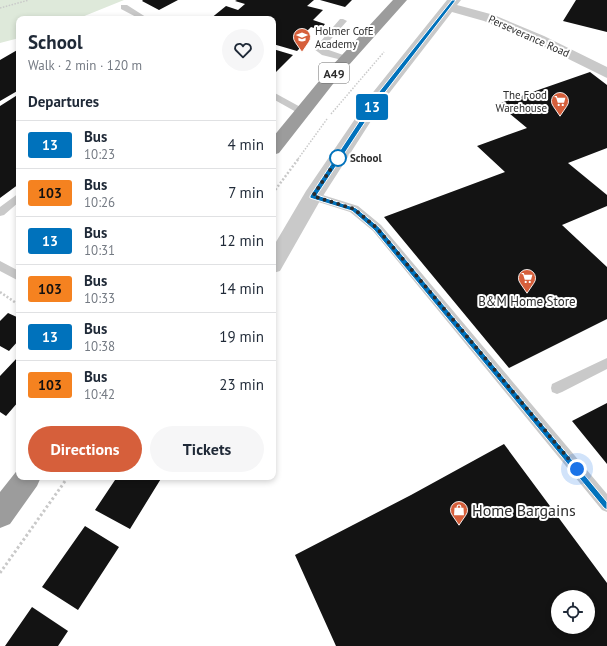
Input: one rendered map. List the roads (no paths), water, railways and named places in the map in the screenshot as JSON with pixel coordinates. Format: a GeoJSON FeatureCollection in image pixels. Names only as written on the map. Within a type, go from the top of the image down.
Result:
{"type":"FeatureCollection","features":[{"type":"Feature","properties":{"kind":"highway","name":"A49"},"geometry":{"type":"LineString","coordinates":[[276,144],[301,111],[400,0]]}},
{"type":"Feature","properties":{"kind":"highway"},"geometry":{"type":"LineString","coordinates":[[0,514],[26,480]]}},
{"type":"Feature","properties":{"kind":"street","name":"Perseverance Road"},"geometry":{"type":"LineString","coordinates":[[451,3],[546,42],[607,73]]}},
{"type":"Feature","properties":{"kind":"street"},"geometry":{"type":"LineString","coordinates":[[276,260],[313,196],[380,94],[451,3]]}},
{"type":"Feature","properties":{"kind":"lane"},"geometry":{"type":"LineString","coordinates":[[124,6],[140,16]]}},
{"type":"Feature","properties":{"kind":"lane"},"geometry":{"type":"LineString","coordinates":[[344,21],[318,49],[324,53],[346,59]]}},
{"type":"Feature","properties":{"kind":"lane"},"geometry":{"type":"LineString","coordinates":[[276,97],[301,111]]}},
{"type":"Feature","properties":{"kind":"lane"},"geometry":{"type":"LineString","coordinates":[[276,105],[285,102]]}},
{"type":"Feature","properties":{"kind":"lane"},"geometry":{"type":"LineString","coordinates":[[313,196],[354,209],[377,228],[607,505]]}},
{"type":"Feature","properties":{"kind":"lane"},"geometry":{"type":"LineString","coordinates":[[0,212],[16,200]]}},
{"type":"Feature","properties":{"kind":"lane"},"geometry":{"type":"LineString","coordinates":[[0,265],[16,275]]}},
{"type":"Feature","properties":{"kind":"lane"},"geometry":{"type":"LineString","coordinates":[[557,388],[607,363]]}},
{"type":"Feature","properties":{"kind":"place","name":"Holmer CofE Academy"},"geometry":{"type":"Point","coordinates":[302,52]}},
{"type":"Feature","properties":{"kind":"place","name":"The Food Warehouse"},"geometry":{"type":"Point","coordinates":[560,116]}},
{"type":"Feature","properties":{"kind":"place","name":"School"},"geometry":{"type":"Point","coordinates":[338,158]}},
{"type":"Feature","properties":{"kind":"place","name":"B&M Home Store"},"geometry":{"type":"Point","coordinates":[527,293]}},
{"type":"Feature","properties":{"kind":"place","name":"Home Bargains"},"geometry":{"type":"Point","coordinates":[459,525]}}]}
